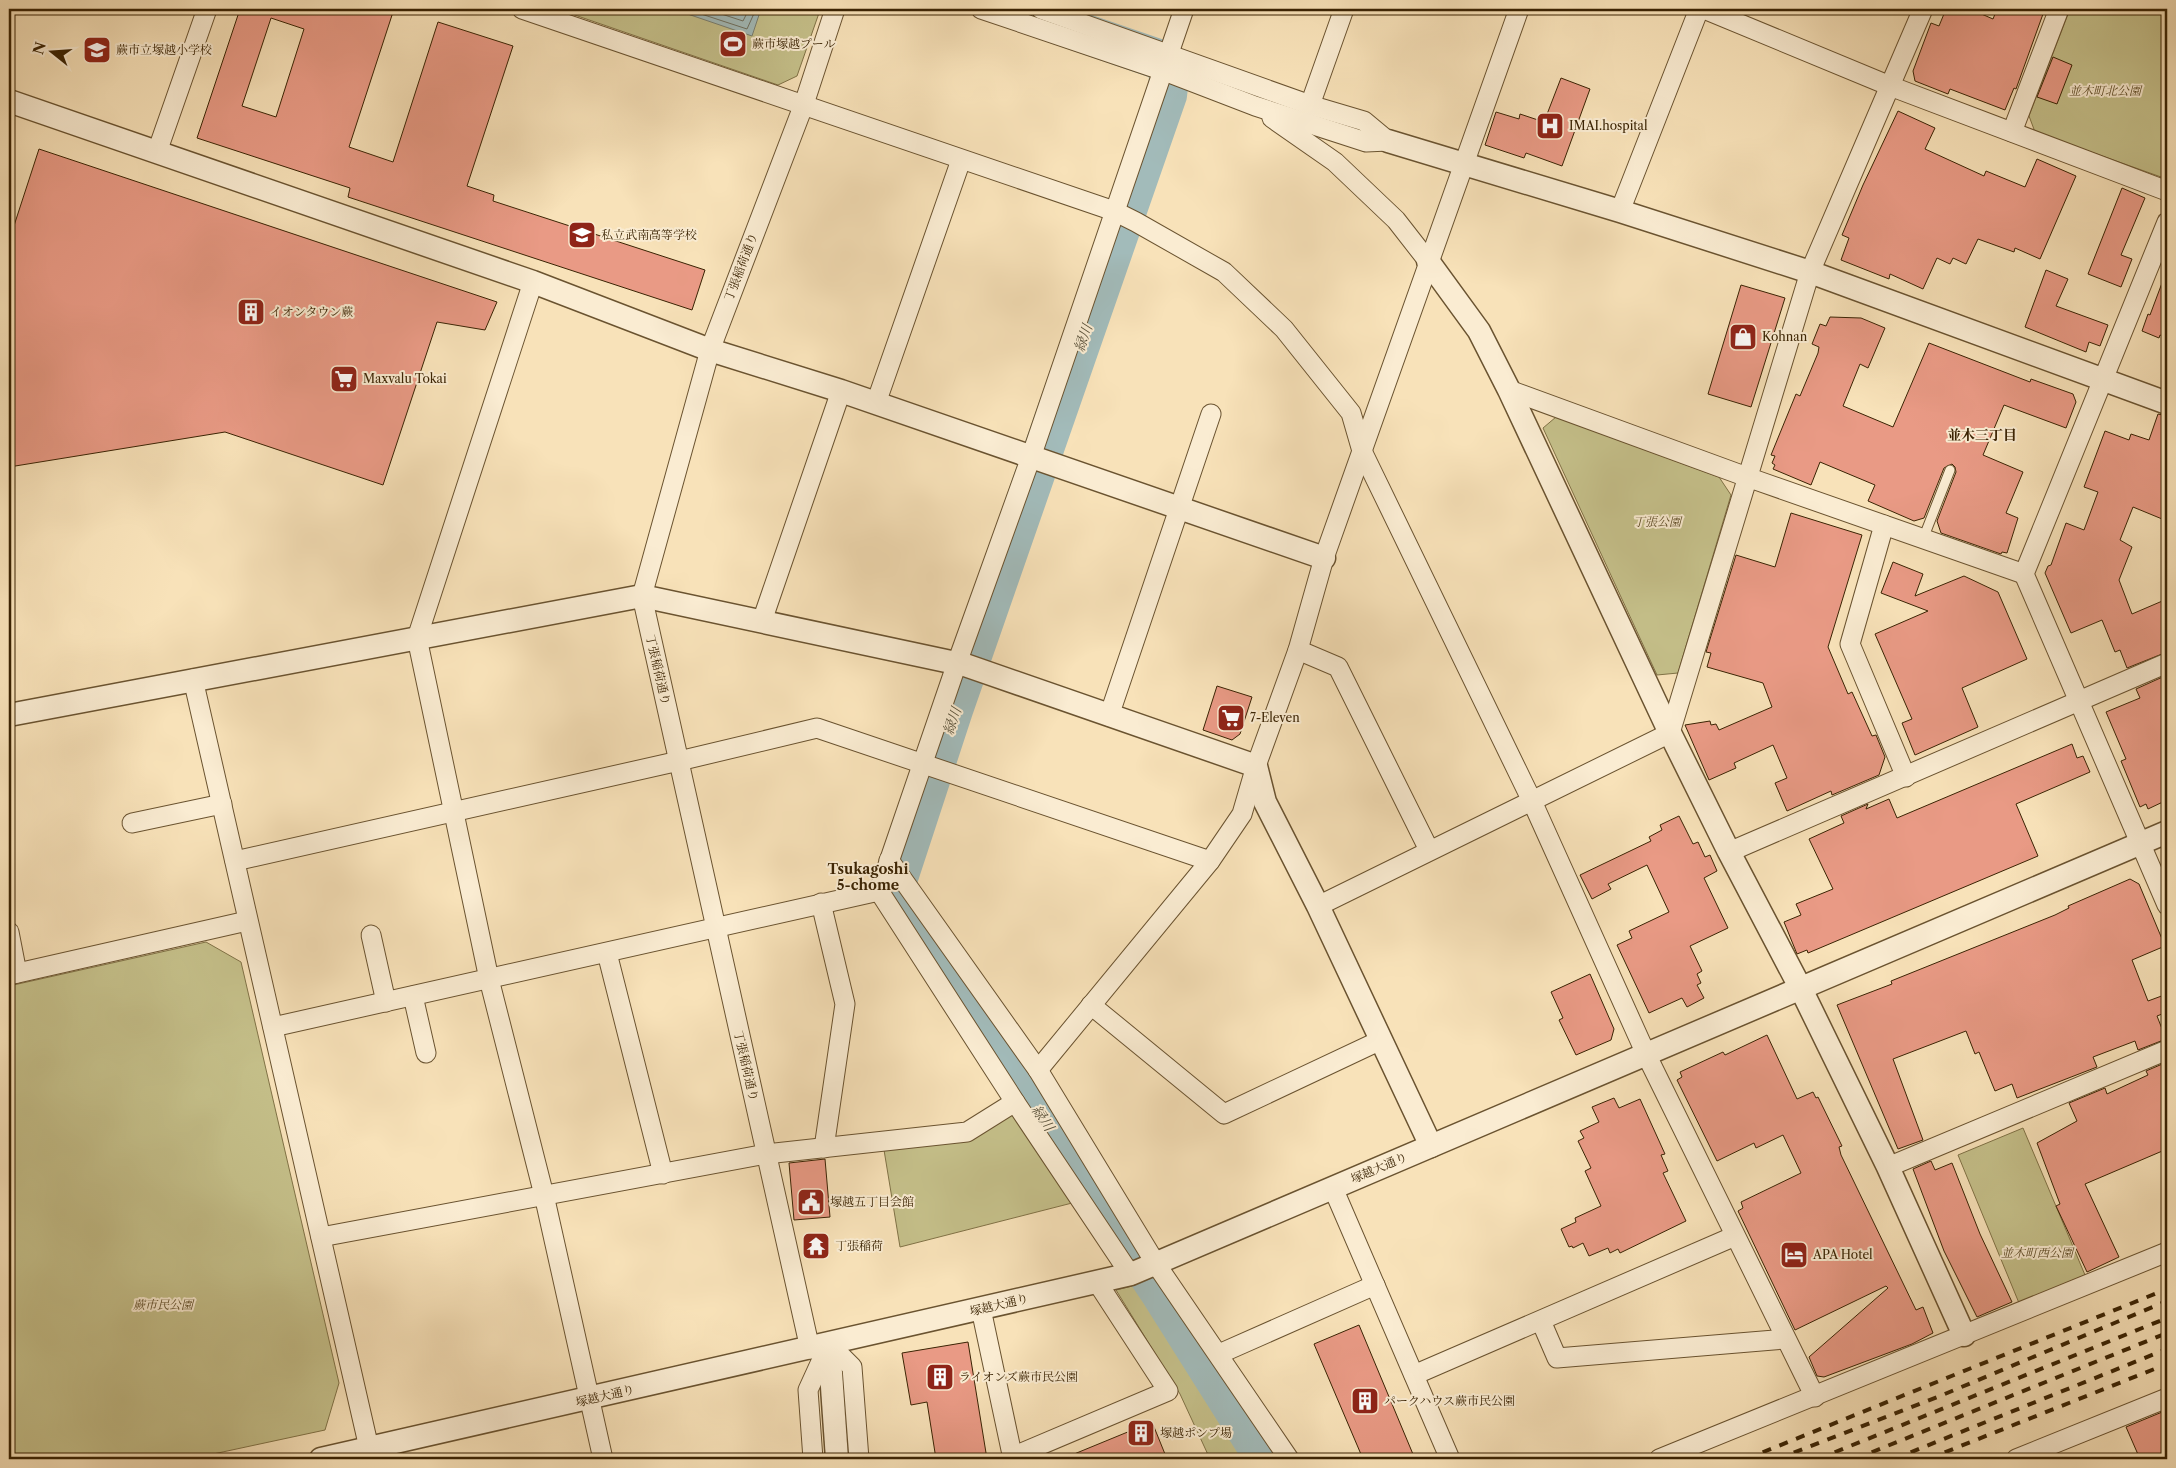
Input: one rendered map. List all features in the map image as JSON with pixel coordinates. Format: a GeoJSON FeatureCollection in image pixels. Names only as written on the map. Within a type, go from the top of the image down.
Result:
{"type":"FeatureCollection","features":[{"type":"Feature","properties":{"kind":"street"},"geometry":{"type":"LineString","coordinates":[[157,152],[208,9]]}},
{"type":"Feature","properties":{"kind":"street"},"geometry":{"type":"LineString","coordinates":[[522,9],[1115,212],[1224,272],[1284,329],[1351,413],[1362,451],[1531,799],[1646,1054],[1814,1397]]}},
{"type":"Feature","properties":{"kind":"street","name":"丁張稲荷通り"},"geometry":{"type":"LineString","coordinates":[[820,1346],[766,1154],[642,596],[710,350],[804,104],[835,9]]}},
{"type":"Feature","properties":{"kind":"street"},"geometry":{"type":"LineString","coordinates":[[981,9],[1167,66],[1364,121],[1388,141]]}},
{"type":"Feature","properties":{"kind":"street"},"geometry":{"type":"LineString","coordinates":[[1042,9],[1255,106],[1366,142],[1388,141],[1620,211],[1810,272],[2167,403]]}},
{"type":"Feature","properties":{"kind":"street"},"geometry":{"type":"LineString","coordinates":[[879,891],[922,764],[969,666],[1039,460],[1115,212],[1167,66],[1184,9]]}},
{"type":"Feature","properties":{"kind":"street"},"geometry":{"type":"LineString","coordinates":[[1310,105],[1344,9]]}},
{"type":"Feature","properties":{"kind":"street"},"geometry":{"type":"LineString","coordinates":[[1038,1070],[1210,861],[1242,814],[1256,766],[1298,650],[1324,558],[1428,261],[1520,9]]}},
{"type":"Feature","properties":{"kind":"street"},"geometry":{"type":"LineString","coordinates":[[1620,211],[1699,9]]}},
{"type":"Feature","properties":{"kind":"street"},"geometry":{"type":"LineString","coordinates":[[1704,9],[1890,86],[2167,192]]}},
{"type":"Feature","properties":{"kind":"street"},"geometry":{"type":"LineString","coordinates":[[1318,906],[1531,799],[1670,733],[1746,477],[1810,272],[1923,9]]}},
{"type":"Feature","properties":{"kind":"street"},"geometry":{"type":"LineString","coordinates":[[2012,132],[2059,9]]}},
{"type":"Feature","properties":{"kind":"street"},"geometry":{"type":"LineString","coordinates":[[9,101],[533,282],[710,350],[841,391],[1324,558]]}},
{"type":"Feature","properties":{"kind":"street"},"geometry":{"type":"LineString","coordinates":[[1255,106],[1335,162],[1396,220],[1479,331],[1509,390],[1670,733],[1729,852],[1801,989],[1888,1167],[1964,1335]]}},
{"type":"Feature","properties":{"kind":"street"},"geometry":{"type":"LineString","coordinates":[[876,403],[961,160]]}},
{"type":"Feature","properties":{"kind":"street"},"geometry":{"type":"LineString","coordinates":[[2167,222],[2024,574],[2167,905]]}},
{"type":"Feature","properties":{"kind":"street"},"geometry":{"type":"LineString","coordinates":[[533,282],[417,638],[490,979],[544,1195],[604,1459]]}},
{"type":"Feature","properties":{"kind":"street"},"geometry":{"type":"LineString","coordinates":[[1509,390],[1746,477],[2024,574]]}},
{"type":"Feature","properties":{"kind":"street"},"geometry":{"type":"LineString","coordinates":[[762,621],[841,391]]}},
{"type":"Feature","properties":{"kind":"street"},"geometry":{"type":"LineString","coordinates":[[1109,716],[1211,414]]}},
{"type":"Feature","properties":{"kind":"street"},"geometry":{"type":"LineString","coordinates":[[1884,525],[1850,644],[1906,777]]}},
{"type":"Feature","properties":{"kind":"street"},"geometry":{"type":"LineString","coordinates":[[9,715],[642,596],[969,666],[1256,766]]}},
{"type":"Feature","properties":{"kind":"street"},"geometry":{"type":"LineString","coordinates":[[1298,650],[1338,667],[1428,850]]}},
{"type":"Feature","properties":{"kind":"street"},"geometry":{"type":"LineString","coordinates":[[1729,852],[2167,663]]}},
{"type":"Feature","properties":{"kind":"street"},"geometry":{"type":"LineString","coordinates":[[193,679],[369,1448]]}},
{"type":"Feature","properties":{"kind":"street"},"geometry":{"type":"LineString","coordinates":[[234,861],[817,728],[1210,861]]}},
{"type":"Feature","properties":{"kind":"street"},"geometry":{"type":"LineString","coordinates":[[1256,766],[1265,802],[1318,906],[1431,1146]]}},
{"type":"Feature","properties":{"kind":"street"},"geometry":{"type":"LineString","coordinates":[[132,823],[222,804]]}},
{"type":"Feature","properties":{"kind":"street","name":"塚越大通り"},"geometry":{"type":"LineString","coordinates":[[321,1459],[1131,1274],[1156,1265],[2167,832]]}},
{"type":"Feature","properties":{"kind":"street"},"geometry":{"type":"LineString","coordinates":[[890,861],[1038,1070],[1156,1265],[1219,1354],[1289,1459]]}},
{"type":"Feature","properties":{"kind":"street"},"geometry":{"type":"LineString","coordinates":[[273,1027],[879,891]]}},
{"type":"Feature","properties":{"kind":"street"},"geometry":{"type":"LineString","coordinates":[[879,891],[1015,1102],[1131,1274]]}},
{"type":"Feature","properties":{"kind":"street"},"geometry":{"type":"LineString","coordinates":[[822,903],[845,1004],[824,1148]]}},
{"type":"Feature","properties":{"kind":"street"},"geometry":{"type":"LineString","coordinates":[[9,932],[13,974],[247,921]]}},
{"type":"Feature","properties":{"kind":"street"},"geometry":{"type":"LineString","coordinates":[[371,935],[386,1002]]}},
{"type":"Feature","properties":{"kind":"street"},"geometry":{"type":"LineString","coordinates":[[607,953],[663,1174]]}},
{"type":"Feature","properties":{"kind":"street"},"geometry":{"type":"LineString","coordinates":[[413,996],[426,1053]]}},
{"type":"Feature","properties":{"kind":"street"},"geometry":{"type":"LineString","coordinates":[[1091,1005],[1224,1114],[1381,1040]]}},
{"type":"Feature","properties":{"kind":"street"},"geometry":{"type":"LineString","coordinates":[[1888,1167],[2167,1050]]}},
{"type":"Feature","properties":{"kind":"street"},"geometry":{"type":"LineString","coordinates":[[321,1237],[766,1154],[967,1132],[1015,1102]]}},
{"type":"Feature","properties":{"kind":"street"},"geometry":{"type":"LineString","coordinates":[[1333,1188],[1450,1459]]}},
{"type":"Feature","properties":{"kind":"street"},"geometry":{"type":"LineString","coordinates":[[1414,1375],[1735,1236]]}},
{"type":"Feature","properties":{"kind":"street"},"geometry":{"type":"LineString","coordinates":[[1659,1459],[2167,1252]]}},
{"type":"Feature","properties":{"kind":"street"},"geometry":{"type":"LineString","coordinates":[[982,1309],[1012,1458],[1168,1391],[1097,1282]]}},
{"type":"Feature","properties":{"kind":"street"},"geometry":{"type":"LineString","coordinates":[[1219,1354],[1375,1286]]}},
{"type":"Feature","properties":{"kind":"street"},"geometry":{"type":"LineString","coordinates":[[1541,1321],[1557,1358],[1785,1339]]}},
{"type":"Feature","properties":{"kind":"street"},"geometry":{"type":"LineString","coordinates":[[820,1346],[832,1379],[837,1459]]}},
{"type":"Feature","properties":{"kind":"street"},"geometry":{"type":"LineString","coordinates":[[813,1459],[808,1390],[820,1346]]}},
{"type":"Feature","properties":{"kind":"street"},"geometry":{"type":"LineString","coordinates":[[820,1346],[852,1367],[859,1459]]}},
{"type":"Feature","properties":{"kind":"street"},"geometry":{"type":"LineString","coordinates":[[2021,1458],[2167,1398]]}},
{"type":"Feature","properties":{"kind":"lane"},"geometry":{"type":"LineString","coordinates":[[1923,539],[1950,470]]}},
{"type":"Feature","properties":{"kind":"green space","name":"蕨市塚越プール"},"geometry":{"type":"Polygon","coordinates":[[[567,9],[816,9],[819,13],[797,76],[778,85],[566,12],[567,9]]]}},
{"type":"Feature","properties":{"kind":"green space","name":"並木町北公園"},"geometry":{"type":"Polygon","coordinates":[[[2070,9],[2167,9],[2167,174],[2161,177],[2035,132],[2029,116],[2070,9]]]}},
{"type":"Feature","properties":{"kind":"green space","name":"丁張公園"},"geometry":{"type":"Polygon","coordinates":[[[1556,417],[1719,477],[1731,495],[1678,673],[1657,675],[1543,428],[1556,417]]]}},
{"type":"Feature","properties":{"kind":"green space","name":"蕨市民公園"},"geometry":{"type":"Polygon","coordinates":[[[206,942],[241,962],[339,1383],[325,1430],[190,1459],[9,1459],[9,986],[206,942]]]}},
{"type":"Feature","properties":{"kind":"green space"},"geometry":{"type":"Polygon","coordinates":[[[1012,1109],[1076,1202],[900,1247],[884,1150],[1012,1109]]]}},
{"type":"Feature","properties":{"kind":"green space","name":"並木町西公園"},"geometry":{"type":"Polygon","coordinates":[[[2023,1128],[2085,1275],[2019,1303],[1958,1155],[2023,1128]]]}},
{"type":"Feature","properties":{"kind":"green space"},"geometry":{"type":"Polygon","coordinates":[[[1152,1281],[1265,1459],[1210,1459],[1180,1394],[1116,1290],[1152,1281]]]}},
{"type":"Feature","properties":{"kind":"water"},"geometry":{"type":"Polygon","coordinates":[[[673,9],[761,9],[752,36],[673,9]]]}},
{"type":"Feature","properties":{"kind":"building"},"geometry":{"type":"Polygon","coordinates":[[[240,9],[394,9],[349,147],[393,162],[438,22],[513,46],[467,186],[494,195],[493,201],[705,270],[692,310],[348,197],[350,188],[197,138],[240,9]],[[271,18],[242,106],[276,117],[304,29],[271,18]]]}},
{"type":"Feature","properties":{"kind":"building"},"geometry":{"type":"Polygon","coordinates":[[[1946,9],[1970,9],[1993,19],[1997,9],[2030,9],[2043,14],[2016,89],[2014,88],[2005,110],[1950,89],[1948,94],[1915,81],[1913,71],[1931,23],[1939,26],[1946,9]]]}},
{"type":"Feature","properties":{"kind":"building"},"geometry":{"type":"Polygon","coordinates":[[[2053,57],[2072,65],[2057,104],[2037,97],[2053,57]]]}},
{"type":"Feature","properties":{"kind":"building"},"geometry":{"type":"Polygon","coordinates":[[[1561,78],[1590,89],[1562,166],[1526,153],[1524,158],[1485,145],[1496,112],[1519,119],[1520,114],[1544,122],[1561,78]]]}},
{"type":"Feature","properties":{"kind":"building"},"geometry":{"type":"Polygon","coordinates":[[[1898,111],[1935,128],[1925,149],[1984,176],[1986,171],[2025,187],[2037,159],[2076,176],[2040,259],[2015,248],[2014,252],[1978,239],[1966,264],[1953,258],[1950,264],[1937,258],[1923,289],[1890,274],[1889,279],[1841,260],[1849,238],[1842,235],[1898,111]]]}},
{"type":"Feature","properties":{"kind":"building","name":"イオンタウン蕨"},"geometry":{"type":"Polygon","coordinates":[[[39,149],[497,302],[485,330],[437,322],[383,485],[225,432],[9,467],[9,241],[39,149]]]}},
{"type":"Feature","properties":{"kind":"building"},"geometry":{"type":"Polygon","coordinates":[[[2122,188],[2145,198],[2121,255],[2132,259],[2121,287],[2088,274],[2122,188]]]}},
{"type":"Feature","properties":{"kind":"building"},"geometry":{"type":"Polygon","coordinates":[[[2046,270],[2068,279],[2056,306],[2108,325],[2100,346],[2089,342],[2086,352],[2025,327],[2046,270]]]}},
{"type":"Feature","properties":{"kind":"building"},"geometry":{"type":"Polygon","coordinates":[[[2165,275],[2167,275],[2167,338],[2160,335],[2159,338],[2142,331],[2165,275]]]}},
{"type":"Feature","properties":{"kind":"building"},"geometry":{"type":"Polygon","coordinates":[[[1741,285],[1785,298],[1751,407],[1708,394],[1741,285]]]}},
{"type":"Feature","properties":{"kind":"building"},"geometry":{"type":"Polygon","coordinates":[[[1830,317],[1861,318],[1885,328],[1868,368],[1860,364],[1843,406],[1893,427],[1929,343],[2030,382],[2031,379],[2073,394],[2076,402],[2066,428],[2004,405],[1983,455],[2023,472],[2006,513],[2018,518],[2007,553],[2002,552],[2001,554],[1941,533],[1937,521],[1956,472],[1952,464],[1944,468],[1924,518],[1914,521],[1868,501],[1875,485],[1820,462],[1811,485],[1773,469],[1775,465],[1772,463],[1775,456],[1771,455],[1796,394],[1800,396],[1818,353],[1819,347],[1812,344],[1820,324],[1826,326],[1830,317]]]}},
{"type":"Feature","properties":{"kind":"building"},"geometry":{"type":"Polygon","coordinates":[[[2158,414],[2167,416],[2167,521],[2133,507],[2120,540],[2132,547],[2119,580],[2132,614],[2167,599],[2167,652],[2127,668],[2120,650],[2115,652],[2102,620],[2071,633],[2045,573],[2048,566],[2051,565],[2066,523],[2084,530],[2098,492],[2084,487],[2105,431],[2129,440],[2131,434],[2149,440],[2158,414]]]}},
{"type":"Feature","properties":{"kind":"building"},"geometry":{"type":"Polygon","coordinates":[[[1791,513],[1862,535],[1828,647],[1848,694],[1852,692],[1872,736],[1876,735],[1885,757],[1879,775],[1832,795],[1831,791],[1787,811],[1775,783],[1787,778],[1773,745],[1734,763],[1736,768],[1709,780],[1685,725],[1710,721],[1711,725],[1716,724],[1719,730],[1772,707],[1763,683],[1707,667],[1711,653],[1706,652],[1736,555],[1775,567],[1791,513]]]}},
{"type":"Feature","properties":{"kind":"building"},"geometry":{"type":"Polygon","coordinates":[[[1893,562],[1923,574],[1915,596],[1964,576],[1998,592],[2027,659],[1962,688],[1978,727],[1915,755],[1902,723],[1912,719],[1875,634],[1928,611],[1881,593],[1893,562]]]}},
{"type":"Feature","properties":{"kind":"building"},"geometry":{"type":"Polygon","coordinates":[[[2167,675],[2167,800],[2148,809],[2146,804],[2140,807],[2121,761],[2126,759],[2106,712],[2140,698],[2136,689],[2167,675]]]}},
{"type":"Feature","properties":{"kind":"building"},"geometry":{"type":"Polygon","coordinates":[[[1217,686],[1252,697],[1240,734],[1232,740],[1203,730],[1217,686]]]}},
{"type":"Feature","properties":{"kind":"building"},"geometry":{"type":"Polygon","coordinates":[[[2072,744],[2077,758],[2083,756],[2090,772],[2016,804],[2038,856],[1808,953],[1807,950],[1797,954],[1784,922],[1801,915],[1796,904],[1833,889],[1809,839],[1844,823],[1841,816],[1868,804],[1866,809],[1889,799],[1897,818],[2072,744]]]}},
{"type":"Feature","properties":{"kind":"building"},"geometry":{"type":"Polygon","coordinates":[[[1679,816],[1693,844],[1698,842],[1705,857],[1710,855],[1717,871],[1704,878],[1728,928],[1690,946],[1702,971],[1697,974],[1701,983],[1697,985],[1704,998],[1687,1007],[1682,998],[1649,1013],[1617,945],[1632,938],[1629,931],[1669,912],[1647,865],[1608,884],[1611,889],[1592,899],[1580,875],[1651,841],[1649,837],[1662,830],[1660,825],[1679,816]]]}},
{"type":"Feature","properties":{"kind":"building"},"geometry":{"type":"Polygon","coordinates":[[[2130,879],[2139,884],[2165,946],[2132,960],[2148,1001],[2167,994],[2167,1012],[2157,1016],[2166,1039],[2138,1050],[2135,1041],[2093,1057],[2097,1067],[2017,1098],[2012,1084],[1995,1091],[1979,1052],[1975,1054],[1966,1031],[1893,1059],[1923,1140],[1898,1149],[1837,1005],[1892,984],[1891,981],[2055,915],[2069,908],[2068,906],[2130,879]]]}},
{"type":"Feature","properties":{"kind":"building"},"geometry":{"type":"Polygon","coordinates":[[[1590,974],[1614,1029],[1611,1040],[1576,1055],[1559,1020],[1563,1018],[1551,992],[1590,974]]]}},
{"type":"Feature","properties":{"kind":"building"},"geometry":{"type":"Polygon","coordinates":[[[1767,1035],[1797,1099],[1813,1092],[1816,1098],[1818,1097],[1842,1146],[1839,1147],[1841,1155],[1916,1310],[1923,1307],[1933,1333],[1912,1344],[1824,1377],[1817,1376],[1809,1357],[1888,1288],[1886,1286],[1795,1330],[1738,1211],[1743,1208],[1741,1202],[1801,1173],[1783,1135],[1756,1148],[1754,1143],[1717,1161],[1677,1080],[1682,1077],[1680,1072],[1723,1052],[1725,1055],[1767,1035]]]}},
{"type":"Feature","properties":{"kind":"building"},"geometry":{"type":"Polygon","coordinates":[[[2167,1062],[2167,1149],[2085,1184],[2119,1257],[2087,1272],[2056,1206],[2060,1204],[2037,1143],[2077,1121],[2069,1103],[2105,1088],[2107,1094],[2148,1075],[2146,1071],[2167,1062]]]}},
{"type":"Feature","properties":{"kind":"building"},"geometry":{"type":"Polygon","coordinates":[[[1614,1098],[1619,1108],[1640,1099],[1665,1154],[1661,1155],[1668,1171],[1663,1173],[1686,1221],[1620,1253],[1618,1249],[1610,1253],[1608,1248],[1589,1256],[1583,1243],[1573,1248],[1572,1246],[1569,1247],[1561,1229],[1576,1222],[1575,1218],[1601,1206],[1585,1171],[1591,1168],[1578,1141],[1584,1138],[1580,1131],[1599,1122],[1592,1107],[1614,1098]]]}},
{"type":"Feature","properties":{"kind":"building","name":"塚越五丁目会館"},"geometry":{"type":"Polygon","coordinates":[[[825,1159],[830,1217],[794,1220],[789,1163],[825,1159]]]}},
{"type":"Feature","properties":{"kind":"building"},"geometry":{"type":"Polygon","coordinates":[[[1931,1161],[1935,1170],[1952,1163],[1980,1234],[2012,1302],[1977,1317],[1944,1251],[1913,1169],[1931,1161]]]}},
{"type":"Feature","properties":{"kind":"building","name":"パークハウス蕨市民公園"},"geometry":{"type":"Polygon","coordinates":[[[1359,1325],[1415,1459],[1363,1459],[1314,1344],[1359,1325]]]}},
{"type":"Feature","properties":{"kind":"building","name":"ライオンズ蕨市民公園"},"geometry":{"type":"Polygon","coordinates":[[[968,1342],[987,1459],[936,1459],[927,1402],[911,1405],[902,1353],[968,1342]]]}},
{"type":"Feature","properties":{"kind":"building"},"geometry":{"type":"Polygon","coordinates":[[[2167,1410],[2167,1459],[2140,1459],[2126,1427],[2167,1410]]]}},
{"type":"Feature","properties":{"kind":"building","name":"塚越ポンプ場"},"geometry":{"type":"Polygon","coordinates":[[[1152,1422],[1167,1459],[1062,1459],[1152,1422]]]}},
{"type":"Feature","properties":{"kind":"waterway","name":"緑川"},"geometry":{"type":"LineString","coordinates":[[1013,9],[1158,59],[1170,70],[1167,95],[953,710],[895,887],[1039,1112],[1160,1292],[1265,1459]]}},
{"type":"Feature","properties":{"kind":"railway"},"geometry":{"type":"LineString","coordinates":[[1746,1459],[2167,1289]]}},
{"type":"Feature","properties":{"kind":"railway"},"geometry":{"type":"LineString","coordinates":[[1777,1459],[1940,1396],[2167,1301]]}},
{"type":"Feature","properties":{"kind":"railway"},"geometry":{"type":"LineString","coordinates":[[1818,1459],[2167,1318]]}},
{"type":"Feature","properties":{"kind":"railway"},"geometry":{"type":"LineString","coordinates":[[1855,1459],[2167,1333]]}},
{"type":"Feature","properties":{"kind":"railway"},"geometry":{"type":"LineString","coordinates":[[1894,1459],[2167,1349]]}},
{"type":"Feature","properties":{"kind":"railway"},"geometry":{"type":"LineString","coordinates":[[1928,1459],[2167,1364]]}},
{"type":"Feature","properties":{"kind":"place","name":"蕨市塚越プール"},"geometry":{"type":"Point","coordinates":[733,44]}},
{"type":"Feature","properties":{"kind":"place","name":"蕨市立塚越小学校"},"geometry":{"type":"Point","coordinates":[97,50]}},
{"type":"Feature","properties":{"kind":"place","name":"IMAI.hospital"},"geometry":{"type":"Point","coordinates":[1550,126]}},
{"type":"Feature","properties":{"kind":"place","name":"私立武南高等学校"},"geometry":{"type":"Point","coordinates":[582,235]}},
{"type":"Feature","properties":{"kind":"place","name":"イオンタウン蕨"},"geometry":{"type":"Point","coordinates":[251,312]}},
{"type":"Feature","properties":{"kind":"place","name":"Kohnan"},"geometry":{"type":"Point","coordinates":[1743,337]}},
{"type":"Feature","properties":{"kind":"place","name":"Maxvalu Tokai"},"geometry":{"type":"Point","coordinates":[344,379]}},
{"type":"Feature","properties":{"kind":"place","name":"7-Eleven"},"geometry":{"type":"Point","coordinates":[1231,718]}},
{"type":"Feature","properties":{"kind":"place","name":"塚越五丁目会館"},"geometry":{"type":"Point","coordinates":[811,1202]}},
{"type":"Feature","properties":{"kind":"place","name":"丁張稲荷"},"geometry":{"type":"Point","coordinates":[816,1246]}},
{"type":"Feature","properties":{"kind":"place","name":"APA Hotel"},"geometry":{"type":"Point","coordinates":[1794,1255]}},
{"type":"Feature","properties":{"kind":"place","name":"ライオンズ蕨市民公園"},"geometry":{"type":"Point","coordinates":[940,1377]}},
{"type":"Feature","properties":{"kind":"place","name":"パークハウス蕨市民公園"},"geometry":{"type":"Point","coordinates":[1365,1401]}},
{"type":"Feature","properties":{"kind":"place","name":"塚越ポンプ場"},"geometry":{"type":"Point","coordinates":[1141,1433]}},
{"type":"Feature","properties":{"kind":"district","name":"並木三丁目"},"geometry":{"type":"Point","coordinates":[1982,435]}},
{"type":"Feature","properties":{"kind":"district","name":"Tsukagoshi 5-chome"},"geometry":{"type":"Point","coordinates":[868,878]}}]}
